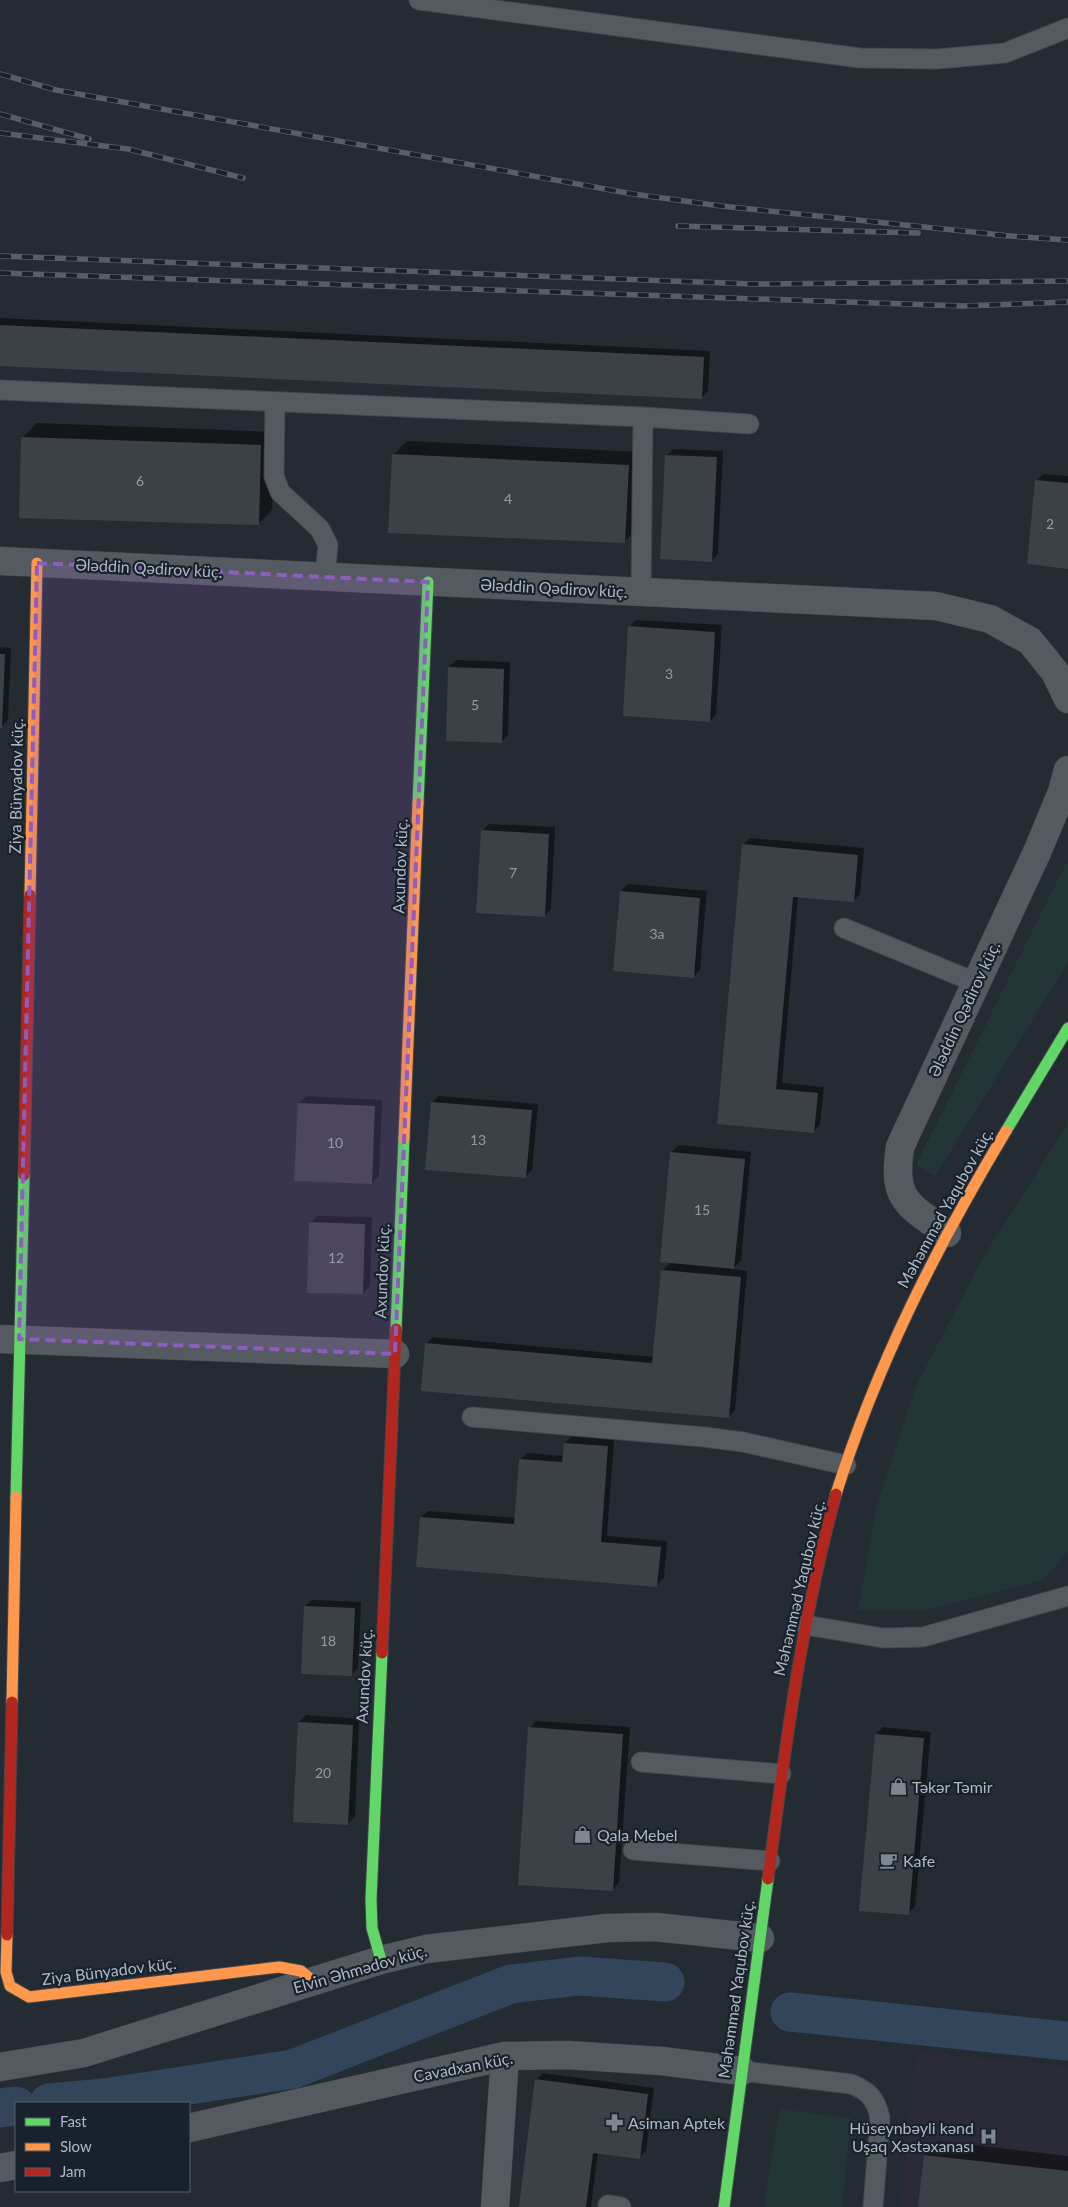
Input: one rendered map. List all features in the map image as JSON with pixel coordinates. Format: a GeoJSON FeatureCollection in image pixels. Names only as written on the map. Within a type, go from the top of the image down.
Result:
{"type":"FeatureCollection","features":[{"type":"Feature","properties":{"kind":"street","name":"Ələddin Qədirov küç."},"geometry":{"type":"LineString","coordinates":[[0,561],[936,606],[990,619],[1030,641],[1055,672],[1068,699]]}},
{"type":"Feature","properties":{"kind":"street","name":"Ziya Bünyadov küç."},"geometry":{"type":"LineString","coordinates":[[37,563],[10,1339],[6,1972],[10,1986],[29,1996],[279,1967],[301,1971],[314,1982]]}},
{"type":"Feature","properties":{"kind":"street","name":"Axundov küç."},"geometry":{"type":"LineString","coordinates":[[381,1960],[372,1928],[371,1899],[428,582]]}},
{"type":"Feature","properties":{"kind":"street","name":"Ələddin Qədirov küç."},"geometry":{"type":"LineString","coordinates":[[947,1233],[910,1206],[899,1188],[897,1170],[900,1147],[1038,850],[1062,792],[1068,770]]}},
{"type":"Feature","properties":{"kind":"street","name":"Məhəmməd Yaqubov küç."},"geometry":{"type":"LineString","coordinates":[[724,2207],[781,1774],[805,1625],[819,1561],[846,1465],[855,1437],[920,1283],[947,1233],[1068,1028]]}},
{"type":"Feature","properties":{"kind":"street"},"geometry":{"type":"LineString","coordinates":[[10,1339],[395,1354]]}},
{"type":"Feature","properties":{"kind":"street","name":"Elvin Əhmədov küç."},"geometry":{"type":"LineString","coordinates":[[0,2067],[84,2053],[381,1960],[426,1949],[607,1928],[655,1927],[760,1938]]}},
{"type":"Feature","properties":{"kind":"street","name":"Cavadxan küç."},"geometry":{"type":"LineString","coordinates":[[190,2128],[505,2056],[567,2055],[661,2061],[742,2071]]}},
{"type":"Feature","properties":{"kind":"street"},"geometry":{"type":"LineString","coordinates":[[495,2207],[505,2056]]}},
{"type":"Feature","properties":{"kind":"street"},"geometry":{"type":"LineString","coordinates":[[0,2168],[15,2166]]}},
{"type":"Feature","properties":{"kind":"lane"},"geometry":{"type":"LineString","coordinates":[[419,0],[860,58],[937,59],[1005,53],[1068,28]]}},
{"type":"Feature","properties":{"kind":"lane"},"geometry":{"type":"LineString","coordinates":[[0,390],[643,417],[749,424]]}},
{"type":"Feature","properties":{"kind":"lane"},"geometry":{"type":"LineString","coordinates":[[275,402],[274,476],[280,492],[320,529],[328,545],[325,577]]}},
{"type":"Feature","properties":{"kind":"lane"},"geometry":{"type":"LineString","coordinates":[[641,592],[643,417]]}},
{"type":"Feature","properties":{"kind":"lane"},"geometry":{"type":"LineString","coordinates":[[844,928],[976,983]]}},
{"type":"Feature","properties":{"kind":"lane"},"geometry":{"type":"LineString","coordinates":[[472,1417],[743,1442],[846,1465]]}},
{"type":"Feature","properties":{"kind":"lane"},"geometry":{"type":"LineString","coordinates":[[805,1625],[883,1638],[923,1637],[1068,1596]]}},
{"type":"Feature","properties":{"kind":"lane"},"geometry":{"type":"LineString","coordinates":[[641,1762],[781,1774]]}},
{"type":"Feature","properties":{"kind":"lane"},"geometry":{"type":"LineString","coordinates":[[633,1850],[770,1861]]}},
{"type":"Feature","properties":{"kind":"lane"},"geometry":{"type":"LineString","coordinates":[[742,2071],[851,2084],[864,2089],[877,2104],[880,2118],[874,2207]]}},
{"type":"Feature","properties":{"kind":"highlighted area"},"geometry":{"type":"Polygon","coordinates":[[[37,563],[428,582],[395,1354],[19,1339],[37,563]]]}},
{"type":"Feature","properties":{"kind":"shaded area"},"geometry":{"type":"Polygon","coordinates":[[[1068,859],[1068,963],[935,1176],[916,1165],[1068,859]]]}},
{"type":"Feature","properties":{"kind":"shaded area"},"geometry":{"type":"Polygon","coordinates":[[[1068,1123],[1068,1551],[1043,1580],[927,1610],[858,1610],[876,1507],[915,1388],[981,1261],[1068,1123]]]}},
{"type":"Feature","properties":{"kind":"shaded area","name":"Hüseynbəyli kənd Uşaq Xəstəxanası"},"geometry":{"type":"Polygon","coordinates":[[[916,2052],[1068,2067],[1068,2207],[900,2207],[916,2052]]]}},
{"type":"Feature","properties":{"kind":"shaded area"},"geometry":{"type":"Polygon","coordinates":[[[779,2109],[851,2118],[842,2207],[764,2207],[779,2109]]]}},
{"type":"Feature","properties":{"kind":"building"},"geometry":{"type":"Polygon","coordinates":[[[0,325],[704,357],[702,399],[0,366],[0,325]]]}},
{"type":"Feature","properties":{"kind":"building"},"geometry":{"type":"Polygon","coordinates":[[[21,437],[261,445],[259,525],[19,518],[21,437]]]}},
{"type":"Feature","properties":{"kind":"building"},"geometry":{"type":"Polygon","coordinates":[[[392,454],[629,465],[625,543],[388,533],[392,454]]]}},
{"type":"Feature","properties":{"kind":"building"},"geometry":{"type":"Polygon","coordinates":[[[665,455],[717,457],[712,562],[660,559],[665,455]]]}},
{"type":"Feature","properties":{"kind":"building"},"geometry":{"type":"Polygon","coordinates":[[[1035,480],[1068,483],[1068,569],[1027,564],[1035,480]]]}},
{"type":"Feature","properties":{"kind":"building"},"geometry":{"type":"Polygon","coordinates":[[[628,626],[715,632],[710,722],[623,716],[628,626]]]}},
{"type":"Feature","properties":{"kind":"building"},"geometry":{"type":"Polygon","coordinates":[[[0,654],[5,654],[2,728],[0,728],[0,654]]]}},
{"type":"Feature","properties":{"kind":"building"},"geometry":{"type":"Polygon","coordinates":[[[448,667],[504,669],[502,743],[446,741],[448,667]]]}},
{"type":"Feature","properties":{"kind":"building"},"geometry":{"type":"Polygon","coordinates":[[[481,830],[549,834],[545,917],[476,913],[481,830]]]}},
{"type":"Feature","properties":{"kind":"building"},"geometry":{"type":"Polygon","coordinates":[[[742,844],[858,855],[854,902],[793,897],[776,1089],[818,1093],[814,1133],[717,1124],[742,844]]]}},
{"type":"Feature","properties":{"kind":"building"},"geometry":{"type":"Polygon","coordinates":[[[620,891],[700,898],[694,978],[613,971],[620,891]]]}},
{"type":"Feature","properties":{"kind":"building"},"geometry":{"type":"Polygon","coordinates":[[[431,1102],[532,1110],[526,1178],[425,1170],[431,1102]]]}},
{"type":"Feature","properties":{"kind":"building"},"geometry":{"type":"Polygon","coordinates":[[[298,1103],[375,1106],[372,1184],[294,1181],[298,1103]]]}},
{"type":"Feature","properties":{"kind":"building"},"geometry":{"type":"Polygon","coordinates":[[[670,1152],[745,1159],[734,1269],[660,1262],[670,1152]]]}},
{"type":"Feature","properties":{"kind":"building"},"geometry":{"type":"Polygon","coordinates":[[[309,1222],[365,1224],[363,1294],[307,1293],[309,1222]]]}},
{"type":"Feature","properties":{"kind":"building"},"geometry":{"type":"Polygon","coordinates":[[[661,1270],[741,1277],[729,1418],[421,1391],[425,1343],[652,1363],[661,1270]]]}},
{"type":"Feature","properties":{"kind":"building"},"geometry":{"type":"Polygon","coordinates":[[[564,1443],[608,1446],[601,1542],[661,1547],[657,1587],[416,1567],[420,1517],[514,1524],[519,1459],[562,1462],[564,1443]]]}},
{"type":"Feature","properties":{"kind":"building"},"geometry":{"type":"Polygon","coordinates":[[[304,1606],[355,1608],[352,1676],[301,1674],[304,1606]]]}},
{"type":"Feature","properties":{"kind":"building"},"geometry":{"type":"Polygon","coordinates":[[[298,1722],[353,1725],[348,1825],[293,1822],[298,1722]]]}},
{"type":"Feature","properties":{"kind":"building"},"geometry":{"type":"Polygon","coordinates":[[[528,1727],[623,1734],[613,1891],[518,1885],[528,1727]]]}},
{"type":"Feature","properties":{"kind":"building"},"geometry":{"type":"Polygon","coordinates":[[[875,1734],[924,1738],[909,1915],[859,1911],[875,1734]]]}},
{"type":"Feature","properties":{"kind":"building"},"geometry":{"type":"Polygon","coordinates":[[[535,2079],[648,2094],[640,2159],[593,2153],[586,2207],[519,2207],[535,2079]]]}},
{"type":"Feature","properties":{"kind":"building"},"geometry":{"type":"Polygon","coordinates":[[[924,2155],[1068,2171],[1068,2207],[918,2207],[924,2155]]]}},
{"type":"Feature","properties":{"kind":"waterway"},"geometry":{"type":"LineString","coordinates":[[60,2102],[104,2098],[293,2069],[511,1984],[579,1976],[665,1982]]}},
{"type":"Feature","properties":{"kind":"waterway"},"geometry":{"type":"LineString","coordinates":[[790,2012],[1068,2041]]}},
{"type":"Feature","properties":{"kind":"waterway"},"geometry":{"type":"LineString","coordinates":[[0,2108],[15,2106]]}},
{"type":"Feature","properties":{"kind":"railway"},"geometry":{"type":"LineString","coordinates":[[0,74],[56,90],[633,194],[721,206],[1002,235]]}},
{"type":"Feature","properties":{"kind":"railway"},"geometry":{"type":"LineString","coordinates":[[0,114],[89,139]]}},
{"type":"Feature","properties":{"kind":"railway"},"geometry":{"type":"LineString","coordinates":[[0,133],[128,149],[243,178]]}},
{"type":"Feature","properties":{"kind":"railway"},"geometry":{"type":"LineString","coordinates":[[678,226],[918,233]]}},
{"type":"Feature","properties":{"kind":"railway"},"geometry":{"type":"LineString","coordinates":[[995,235],[1068,240]]}},
{"type":"Feature","properties":{"kind":"railway"},"geometry":{"type":"LineString","coordinates":[[0,256],[753,284],[1068,281]]}},
{"type":"Feature","properties":{"kind":"railway"},"geometry":{"type":"LineString","coordinates":[[0,273],[963,306],[1068,302]]}},
{"type":"Feature","properties":{"kind":"traffic: fast"},"geometry":{"type":"LineString","coordinates":[[418,803],[428,582]]}},
{"type":"Feature","properties":{"kind":"traffic: fast"},"geometry":{"type":"LineString","coordinates":[[1006,1131],[1068,1028]]}},
{"type":"Feature","properties":{"kind":"traffic: fast"},"geometry":{"type":"LineString","coordinates":[[396,1329],[404,1138]]}},
{"type":"Feature","properties":{"kind":"traffic: fast"},"geometry":{"type":"LineString","coordinates":[[16,1497],[24,1175]]}},
{"type":"Feature","properties":{"kind":"traffic: fast"},"geometry":{"type":"LineString","coordinates":[[381,1960],[372,1928],[371,1899],[382,1653]]}},
{"type":"Feature","properties":{"kind":"traffic: fast"},"geometry":{"type":"LineString","coordinates":[[724,2207],[768,1879]]}},
{"type":"Feature","properties":{"kind":"traffic: slow"},"geometry":{"type":"LineString","coordinates":[[30,895],[37,563]]}},
{"type":"Feature","properties":{"kind":"traffic: slow"},"geometry":{"type":"LineString","coordinates":[[404,1138],[418,803]]}},
{"type":"Feature","properties":{"kind":"traffic: slow"},"geometry":{"type":"LineString","coordinates":[[836,1494],[870,1399],[910,1308],[932,1263],[1006,1131]]}},
{"type":"Feature","properties":{"kind":"traffic: slow"},"geometry":{"type":"LineString","coordinates":[[12,1702],[16,1497]]}},
{"type":"Feature","properties":{"kind":"traffic: slow"},"geometry":{"type":"LineString","coordinates":[[7,1935],[6,1972],[10,1986],[29,1997],[279,1967],[301,1971],[314,1982]]}},
{"type":"Feature","properties":{"kind":"traffic: jam"},"geometry":{"type":"LineString","coordinates":[[24,1175],[30,895]]}},
{"type":"Feature","properties":{"kind":"traffic: jam"},"geometry":{"type":"LineString","coordinates":[[382,1653],[396,1329]]}},
{"type":"Feature","properties":{"kind":"traffic: jam"},"geometry":{"type":"LineString","coordinates":[[768,1879],[795,1685],[813,1589],[836,1494]]}},
{"type":"Feature","properties":{"kind":"traffic: jam"},"geometry":{"type":"LineString","coordinates":[[7,1935],[12,1702]]}},
{"type":"Feature","properties":{"kind":"place","name":"Təkər Təmir"},"geometry":{"type":"Point","coordinates":[898,1787]}},
{"type":"Feature","properties":{"kind":"place","name":"Qala Mebel"},"geometry":{"type":"Point","coordinates":[583,1835]}},
{"type":"Feature","properties":{"kind":"place","name":"Kafe"},"geometry":{"type":"Point","coordinates":[889,1861]}},
{"type":"Feature","properties":{"kind":"place","name":"Asiman Aptek"},"geometry":{"type":"Point","coordinates":[614,2123]}},
{"type":"Feature","properties":{"kind":"place","name":"Hüseynbəyli kənd Uşaq Xəstəxanası"},"geometry":{"type":"Point","coordinates":[988,2137]}}]}
